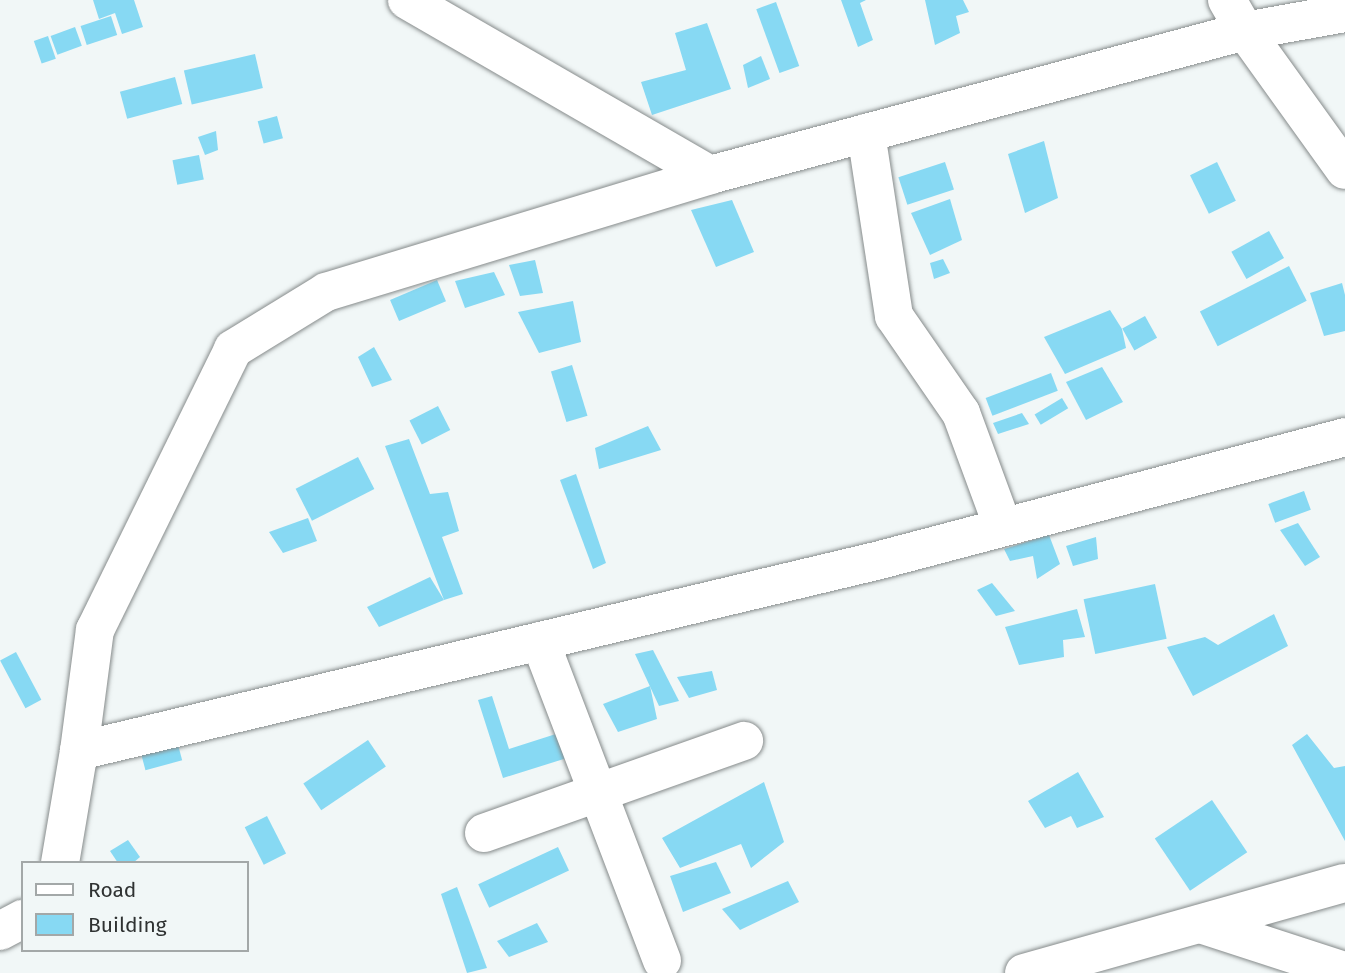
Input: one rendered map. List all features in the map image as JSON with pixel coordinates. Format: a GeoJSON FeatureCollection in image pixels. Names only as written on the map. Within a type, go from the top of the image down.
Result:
{"type":"FeatureCollection","features":[{"type":"Feature","properties":{"kind":"street"},"geometry":{"type":"LineString","coordinates":[[407,0],[710,174]]}},
{"type":"Feature","properties":{"kind":"street"},"geometry":{"type":"LineString","coordinates":[[60,861],[79,751],[95,630],[233,349],[326,292],[710,174],[866,133],[1236,15],[1345,13]]}},
{"type":"Feature","properties":{"kind":"street"},"geometry":{"type":"LineString","coordinates":[[1236,15],[1345,170]]}},
{"type":"Feature","properties":{"kind":"street"},"geometry":{"type":"LineString","coordinates":[[866,133],[894,316],[961,413],[1003,527]]}},
{"type":"Feature","properties":{"kind":"street"},"geometry":{"type":"LineString","coordinates":[[79,751],[1003,527],[1345,437]]}},
{"type":"Feature","properties":{"kind":"street"},"geometry":{"type":"LineString","coordinates":[[540,641],[662,961]]}},
{"type":"Feature","properties":{"kind":"street"},"geometry":{"type":"LineString","coordinates":[[484,833],[744,741]]}},
{"type":"Feature","properties":{"kind":"street"},"geometry":{"type":"LineString","coordinates":[[1024,973],[1345,883]]}},
{"type":"Feature","properties":{"kind":"street"},"geometry":{"type":"LineString","coordinates":[[0,931],[21,920]]}},
{"type":"Feature","properties":{"kind":"street"},"geometry":{"type":"LineString","coordinates":[[1200,924],[1345,971]]}},
{"type":"Feature","properties":{"kind":"building"},"geometry":{"type":"Polygon","coordinates":[[[93,0],[134,0],[143,27],[122,34],[115,13],[99,19],[93,0]]]}},
{"type":"Feature","properties":{"kind":"building"},"geometry":{"type":"Polygon","coordinates":[[[841,0],[866,0],[860,3],[873,40],[858,47],[841,0]]]}},
{"type":"Feature","properties":{"kind":"building"},"geometry":{"type":"Polygon","coordinates":[[[925,0],[963,0],[969,12],[956,16],[960,33],[935,45],[925,0]]]}},
{"type":"Feature","properties":{"kind":"building"},"geometry":{"type":"Polygon","coordinates":[[[776,2],[799,66],[780,73],[756,9],[776,2]]]}},
{"type":"Feature","properties":{"kind":"building"},"geometry":{"type":"Polygon","coordinates":[[[111,16],[117,35],[87,45],[81,26],[111,16]]]}},
{"type":"Feature","properties":{"kind":"building"},"geometry":{"type":"Polygon","coordinates":[[[707,23],[731,89],[652,115],[641,82],[686,70],[675,33],[707,23]]]}},
{"type":"Feature","properties":{"kind":"building"},"geometry":{"type":"Polygon","coordinates":[[[75,27],[82,46],[57,55],[51,36],[75,27]]]}},
{"type":"Feature","properties":{"kind":"building"},"geometry":{"type":"Polygon","coordinates":[[[48,36],[56,59],[42,64],[34,41],[48,36]]]}},
{"type":"Feature","properties":{"kind":"building"},"geometry":{"type":"Polygon","coordinates":[[[255,54],[263,88],[192,105],[184,70],[255,54]]]}},
{"type":"Feature","properties":{"kind":"building"},"geometry":{"type":"Polygon","coordinates":[[[761,56],[770,79],[748,88],[743,65],[761,56]]]}},
{"type":"Feature","properties":{"kind":"building"},"geometry":{"type":"Polygon","coordinates":[[[175,77],[182,104],[127,119],[120,92],[175,77]]]}},
{"type":"Feature","properties":{"kind":"building"},"geometry":{"type":"Polygon","coordinates":[[[277,116],[283,138],[264,143],[258,121],[277,116]]]}},
{"type":"Feature","properties":{"kind":"building"},"geometry":{"type":"Polygon","coordinates":[[[216,131],[218,150],[205,155],[198,137],[216,131]]]}},
{"type":"Feature","properties":{"kind":"building"},"geometry":{"type":"Polygon","coordinates":[[[1044,141],[1058,198],[1025,213],[1008,154],[1044,141]]]}},
{"type":"Feature","properties":{"kind":"building"},"geometry":{"type":"Polygon","coordinates":[[[199,155],[204,180],[177,185],[172,160],[199,155]]]}},
{"type":"Feature","properties":{"kind":"building"},"geometry":{"type":"Polygon","coordinates":[[[945,162],[954,190],[907,205],[898,177],[945,162]]]}},
{"type":"Feature","properties":{"kind":"building"},"geometry":{"type":"Polygon","coordinates":[[[1217,162],[1236,201],[1209,214],[1190,175],[1217,162]]]}},
{"type":"Feature","properties":{"kind":"building"},"geometry":{"type":"Polygon","coordinates":[[[950,199],[962,240],[930,255],[911,213],[950,199]]]}},
{"type":"Feature","properties":{"kind":"building"},"geometry":{"type":"Polygon","coordinates":[[[732,200],[754,252],[716,267],[691,210],[732,200]]]}},
{"type":"Feature","properties":{"kind":"building"},"geometry":{"type":"Polygon","coordinates":[[[1269,231],[1284,258],[1246,279],[1231,252],[1269,231]]]}},
{"type":"Feature","properties":{"kind":"building"},"geometry":{"type":"Polygon","coordinates":[[[943,259],[950,273],[934,279],[930,263],[943,259]]]}},
{"type":"Feature","properties":{"kind":"building"},"geometry":{"type":"Polygon","coordinates":[[[535,260],[543,293],[520,296],[509,265],[535,260]]]}},
{"type":"Feature","properties":{"kind":"building"},"geometry":{"type":"Polygon","coordinates":[[[1289,266],[1307,301],[1218,346],[1200,311],[1289,266]]]}},
{"type":"Feature","properties":{"kind":"building"},"geometry":{"type":"Polygon","coordinates":[[[494,272],[505,295],[465,308],[455,281],[494,272]]]}},
{"type":"Feature","properties":{"kind":"building"},"geometry":{"type":"Polygon","coordinates":[[[437,280],[446,301],[399,321],[390,300],[437,280]]]}},
{"type":"Feature","properties":{"kind":"building"},"geometry":{"type":"Polygon","coordinates":[[[1342,283],[1345,295],[1345,331],[1324,336],[1310,293],[1342,283]]]}},
{"type":"Feature","properties":{"kind":"building"},"geometry":{"type":"Polygon","coordinates":[[[573,301],[581,342],[539,353],[518,312],[573,301]]]}},
{"type":"Feature","properties":{"kind":"building"},"geometry":{"type":"Polygon","coordinates":[[[1110,310],[1122,329],[1126,348],[1065,374],[1044,337],[1110,310]]]}},
{"type":"Feature","properties":{"kind":"building"},"geometry":{"type":"Polygon","coordinates":[[[1145,316],[1157,338],[1134,350],[1122,329],[1145,316]]]}},
{"type":"Feature","properties":{"kind":"building"},"geometry":{"type":"Polygon","coordinates":[[[374,347],[392,380],[372,387],[358,357],[374,347]]]}},
{"type":"Feature","properties":{"kind":"building"},"geometry":{"type":"Polygon","coordinates":[[[572,365],[587,416],[566,422],[551,371],[572,365]]]}},
{"type":"Feature","properties":{"kind":"building"},"geometry":{"type":"Polygon","coordinates":[[[1102,367],[1123,402],[1086,420],[1066,382],[1102,367]]]}},
{"type":"Feature","properties":{"kind":"building"},"geometry":{"type":"Polygon","coordinates":[[[1051,373],[1058,391],[992,416],[986,398],[1051,373]]]}},
{"type":"Feature","properties":{"kind":"building"},"geometry":{"type":"Polygon","coordinates":[[[1062,398],[1068,408],[1041,425],[1035,414],[1062,398]]]}},
{"type":"Feature","properties":{"kind":"building"},"geometry":{"type":"Polygon","coordinates":[[[438,406],[450,430],[422,445],[409,421],[438,406]]]}},
{"type":"Feature","properties":{"kind":"building"},"geometry":{"type":"Polygon","coordinates":[[[1022,413],[1029,424],[998,434],[993,423],[1022,413]]]}},
{"type":"Feature","properties":{"kind":"building"},"geometry":{"type":"Polygon","coordinates":[[[648,426],[661,450],[599,469],[595,448],[648,426]]]}},
{"type":"Feature","properties":{"kind":"building"},"geometry":{"type":"Polygon","coordinates":[[[409,439],[430,494],[448,492],[459,531],[442,537],[463,594],[444,600],[385,446],[409,439]]]}},
{"type":"Feature","properties":{"kind":"building"},"geometry":{"type":"Polygon","coordinates":[[[358,457],[374,489],[312,521],[296,489],[358,457]]]}},
{"type":"Feature","properties":{"kind":"building"},"geometry":{"type":"Polygon","coordinates":[[[576,474],[606,563],[593,569],[560,480],[576,474]]]}},
{"type":"Feature","properties":{"kind":"building"},"geometry":{"type":"Polygon","coordinates":[[[1304,491],[1311,510],[1275,523],[1268,504],[1304,491]]]}},
{"type":"Feature","properties":{"kind":"building"},"geometry":{"type":"Polygon","coordinates":[[[308,518],[317,541],[283,553],[269,532],[308,518]]]}},
{"type":"Feature","properties":{"kind":"building"},"geometry":{"type":"Polygon","coordinates":[[[1298,523],[1320,557],[1305,566],[1280,530],[1298,523]]]}},
{"type":"Feature","properties":{"kind":"building"},"geometry":{"type":"Polygon","coordinates":[[[1049,535],[1060,564],[1037,579],[1033,556],[1010,561],[1004,549],[1049,535]]]}},
{"type":"Feature","properties":{"kind":"building"},"geometry":{"type":"Polygon","coordinates":[[[1096,537],[1098,559],[1073,566],[1066,546],[1096,537]]]}},
{"type":"Feature","properties":{"kind":"building"},"geometry":{"type":"Polygon","coordinates":[[[430,577],[444,600],[379,627],[367,607],[430,577]]]}},
{"type":"Feature","properties":{"kind":"building"},"geometry":{"type":"Polygon","coordinates":[[[992,583],[1015,611],[996,616],[977,590],[992,583]]]}},
{"type":"Feature","properties":{"kind":"building"},"geometry":{"type":"Polygon","coordinates":[[[1155,584],[1167,639],[1095,654],[1084,599],[1155,584]]]}},
{"type":"Feature","properties":{"kind":"building"},"geometry":{"type":"Polygon","coordinates":[[[1077,609],[1085,637],[1063,640],[1064,657],[1019,665],[1005,627],[1077,609]]]}},
{"type":"Feature","properties":{"kind":"building"},"geometry":{"type":"Polygon","coordinates":[[[1274,614],[1288,646],[1193,696],[1167,647],[1205,637],[1218,645],[1274,614]]]}},
{"type":"Feature","properties":{"kind":"building"},"geometry":{"type":"Polygon","coordinates":[[[653,650],[679,701],[659,706],[635,654],[653,650]]]}},
{"type":"Feature","properties":{"kind":"building"},"geometry":{"type":"Polygon","coordinates":[[[16,652],[41,700],[25,708],[0,660],[16,652]]]}},
{"type":"Feature","properties":{"kind":"building"},"geometry":{"type":"Polygon","coordinates":[[[712,671],[717,690],[689,698],[677,677],[712,671]]]}},
{"type":"Feature","properties":{"kind":"building"},"geometry":{"type":"Polygon","coordinates":[[[650,686],[657,719],[618,732],[603,704],[650,686]]]}},
{"type":"Feature","properties":{"kind":"building"},"geometry":{"type":"Polygon","coordinates":[[[492,696],[509,749],[559,733],[567,758],[503,778],[478,700],[492,696]]]}},
{"type":"Feature","properties":{"kind":"building"},"geometry":{"type":"Polygon","coordinates":[[[1307,734],[1334,768],[1345,766],[1345,841],[1292,745],[1307,734]]]}},
{"type":"Feature","properties":{"kind":"building"},"geometry":{"type":"Polygon","coordinates":[[[368,740],[386,767],[321,810],[303,784],[368,740]]]}},
{"type":"Feature","properties":{"kind":"building"},"geometry":{"type":"Polygon","coordinates":[[[177,741],[182,760],[145,770],[140,751],[177,741]]]}},
{"type":"Feature","properties":{"kind":"building"},"geometry":{"type":"Polygon","coordinates":[[[1078,772],[1104,817],[1077,828],[1071,816],[1045,828],[1028,801],[1078,772]]]}},
{"type":"Feature","properties":{"kind":"building"},"geometry":{"type":"Polygon","coordinates":[[[764,782],[784,842],[751,868],[741,844],[680,868],[662,838],[764,782]]]}},
{"type":"Feature","properties":{"kind":"building"},"geometry":{"type":"Polygon","coordinates":[[[1212,800],[1247,852],[1190,891],[1155,839],[1212,800]]]}},
{"type":"Feature","properties":{"kind":"building"},"geometry":{"type":"Polygon","coordinates":[[[267,816],[286,853],[264,865],[245,827],[267,816]]]}},
{"type":"Feature","properties":{"kind":"building"},"geometry":{"type":"Polygon","coordinates":[[[128,840],[140,857],[135,861],[117,861],[110,851],[128,840]]]}},
{"type":"Feature","properties":{"kind":"building"},"geometry":{"type":"Polygon","coordinates":[[[558,847],[569,871],[489,908],[478,884],[558,847]]]}},
{"type":"Feature","properties":{"kind":"building"},"geometry":{"type":"Polygon","coordinates":[[[716,862],[731,893],[683,912],[670,876],[716,862]]]}},
{"type":"Feature","properties":{"kind":"building"},"geometry":{"type":"Polygon","coordinates":[[[788,881],[799,902],[740,930],[722,909],[788,881]]]}},
{"type":"Feature","properties":{"kind":"building"},"geometry":{"type":"Polygon","coordinates":[[[457,887],[487,968],[467,973],[441,894],[457,887]]]}},
{"type":"Feature","properties":{"kind":"building"},"geometry":{"type":"Polygon","coordinates":[[[537,923],[548,942],[509,957],[497,941],[537,923]]]}}]}
